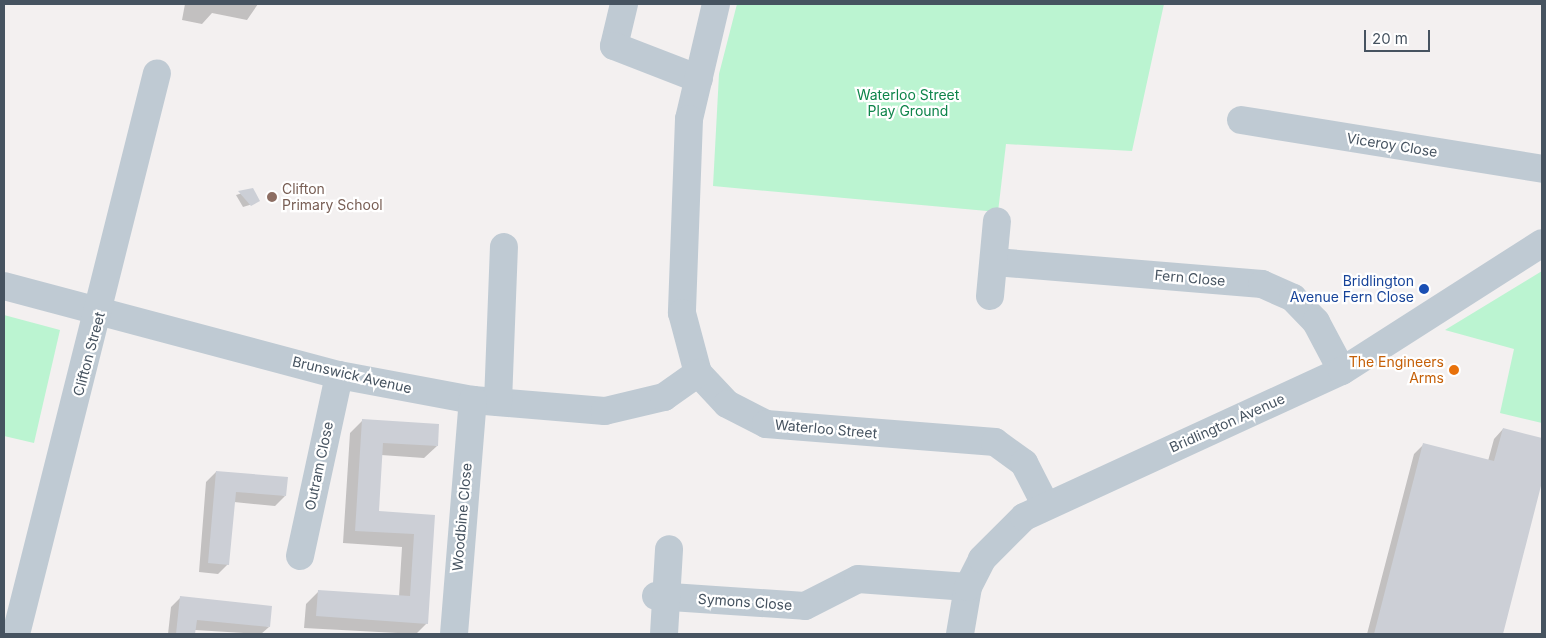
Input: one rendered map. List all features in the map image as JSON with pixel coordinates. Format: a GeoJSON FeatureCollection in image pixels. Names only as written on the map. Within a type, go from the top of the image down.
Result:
{"type":"FeatureCollection","features":[{"type":"Feature","properties":{"kind":"street"},"geometry":{"type":"LineString","coordinates":[[624,4],[614,46],[699,79]]}},
{"type":"Feature","properties":{"kind":"street","name":"Waterloo Street"},"geometry":{"type":"LineString","coordinates":[[716,4],[689,119],[682,313],[698,373],[727,404],[766,424],[995,442],[1024,464],[1045,504]]}},
{"type":"Feature","properties":{"kind":"street","name":"Clifton Street"},"geometry":{"type":"LineString","coordinates":[[16,634],[100,311],[157,73]]}},
{"type":"Feature","properties":{"kind":"street","name":"Viceroy Close"},"geometry":{"type":"LineString","coordinates":[[1241,120],[1542,169]]}},
{"type":"Feature","properties":{"kind":"street"},"geometry":{"type":"LineString","coordinates":[[990,296],[995,262],[996,221]]}},
{"type":"Feature","properties":{"kind":"street","name":"Bridlington Avenue"},"geometry":{"type":"LineString","coordinates":[[960,634],[968,587],[982,559],[1024,517],[1045,504],[1342,371],[1542,244]]}},
{"type":"Feature","properties":{"kind":"street","name":"Woodbine Close"},"geometry":{"type":"LineString","coordinates":[[454,634],[504,247]]}},
{"type":"Feature","properties":{"kind":"street","name":"Fern Close"},"geometry":{"type":"LineString","coordinates":[[995,262],[1262,284],[1293,298],[1316,322],[1342,371]]}},
{"type":"Feature","properties":{"kind":"street","name":"Brunswick Avenue"},"geometry":{"type":"LineString","coordinates":[[4,286],[338,375],[485,401],[606,411],[664,397],[698,373]]}},
{"type":"Feature","properties":{"kind":"street","name":"Outram Close"},"geometry":{"type":"LineString","coordinates":[[300,556],[338,375]]}},
{"type":"Feature","properties":{"kind":"street"},"geometry":{"type":"LineString","coordinates":[[664,634],[661,597],[669,549]]}},
{"type":"Feature","properties":{"kind":"street","name":"Symons Close"},"geometry":{"type":"LineString","coordinates":[[661,597],[805,606],[858,579],[968,587]]}},
{"type":"Feature","properties":{"kind":"green space","name":"Waterloo Street Play Ground"},"geometry":{"type":"Polygon","coordinates":[[[737,4],[1164,4],[1132,151],[1006,144],[998,212],[713,186],[719,74],[737,4]]]}},
{"type":"Feature","properties":{"kind":"green space"},"geometry":{"type":"Polygon","coordinates":[[[1542,271],[1542,423],[1500,413],[1514,349],[1445,330],[1542,271]]]}},
{"type":"Feature","properties":{"kind":"green space"},"geometry":{"type":"Polygon","coordinates":[[[4,315],[60,330],[34,443],[4,436],[4,315]]]}},
{"type":"Feature","properties":{"kind":"building"},"geometry":{"type":"Polygon","coordinates":[[[253,188],[260,201],[251,206],[238,191],[253,188]]]}},
{"type":"Feature","properties":{"kind":"building"},"geometry":{"type":"Polygon","coordinates":[[[362,419],[439,424],[438,446],[383,443],[379,511],[435,515],[428,624],[316,616],[318,590],[410,596],[414,534],[355,531],[362,419]]]}},
{"type":"Feature","properties":{"kind":"building"},"geometry":{"type":"Polygon","coordinates":[[[1503,428],[1542,438],[1542,482],[1503,634],[1374,634],[1423,443],[1494,461],[1503,428]]]}},
{"type":"Feature","properties":{"kind":"building"},"geometry":{"type":"Polygon","coordinates":[[[216,471],[288,477],[286,496],[236,492],[229,565],[208,563],[216,471]]]}},
{"type":"Feature","properties":{"kind":"building"},"geometry":{"type":"Polygon","coordinates":[[[180,596],[272,606],[270,627],[197,620],[195,634],[176,634],[180,596]]]}},
{"type":"Feature","properties":{"kind":"place","name":"Clifton Primary School"},"geometry":{"type":"Point","coordinates":[272,197]}},
{"type":"Feature","properties":{"kind":"place","name":"Bridlington Avenue Fern Close"},"geometry":{"type":"Point","coordinates":[1424,289]}},
{"type":"Feature","properties":{"kind":"place","name":"The Engineers Arms"},"geometry":{"type":"Point","coordinates":[1454,370]}}]}
